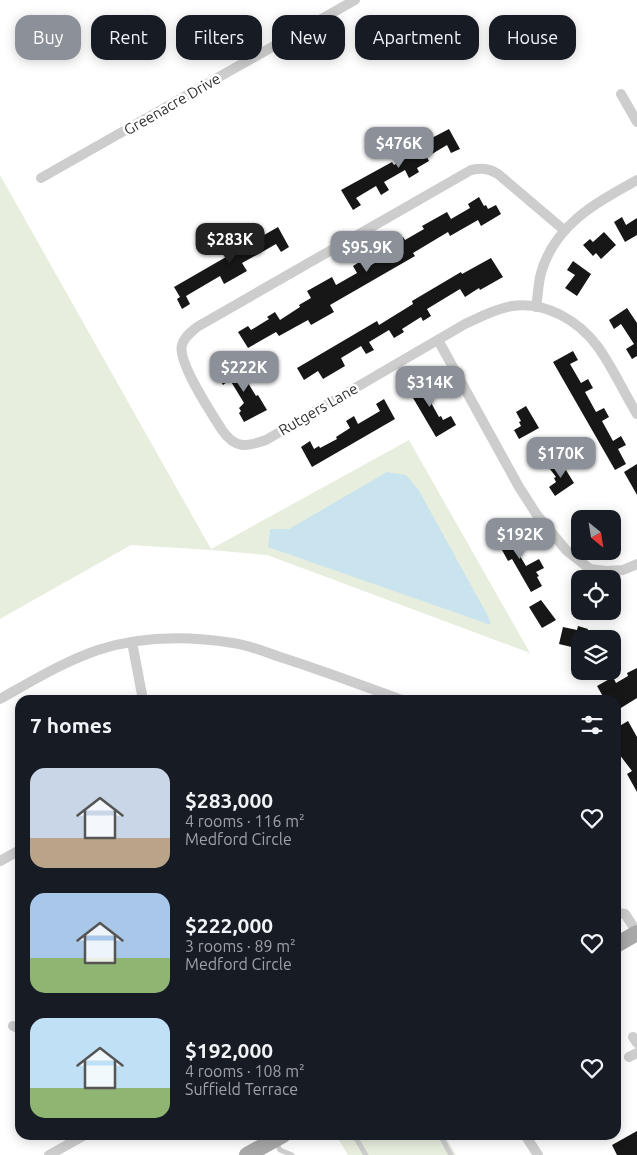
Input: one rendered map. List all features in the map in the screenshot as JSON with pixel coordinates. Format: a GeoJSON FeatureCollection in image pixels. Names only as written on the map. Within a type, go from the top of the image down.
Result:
{"type":"FeatureCollection","features":[{"type":"Feature","properties":{"kind":"main road"},"geometry":{"type":"LineString","coordinates":[[621,942],[637,932]]}},
{"type":"Feature","properties":{"kind":"main road"},"geometry":{"type":"LineString","coordinates":[[247,1155],[279,1145]]}},
{"type":"Feature","properties":{"kind":"street","name":"Greenacre Drive"},"geometry":{"type":"LineString","coordinates":[[41,178],[355,0]]}},
{"type":"Feature","properties":{"kind":"street"},"geometry":{"type":"LineString","coordinates":[[621,94],[637,122]]}},
{"type":"Feature","properties":{"kind":"street","name":"Rutgers Lane"},"geometry":{"type":"LineString","coordinates":[[564,230],[491,169],[471,170],[197,327],[188,334],[182,345],[182,356],[186,368],[229,440],[239,445],[252,445],[266,440],[489,312],[513,306],[536,307],[562,315],[585,332],[599,348],[637,414]]}},
{"type":"Feature","properties":{"kind":"street"},"geometry":{"type":"LineString","coordinates":[[536,307],[541,274],[552,247],[564,230],[590,207],[637,180]]}},
{"type":"Feature","properties":{"kind":"street"},"geometry":{"type":"LineString","coordinates":[[438,340],[519,487],[537,515],[584,570]]}},
{"type":"Feature","properties":{"kind":"street"},"geometry":{"type":"LineString","coordinates":[[621,570],[637,564]]}},
{"type":"Feature","properties":{"kind":"street"},"geometry":{"type":"LineString","coordinates":[[0,699],[54,668],[99,650],[132,642],[190,638],[235,643],[316,668],[389,695]]}},
{"type":"Feature","properties":{"kind":"street"},"geometry":{"type":"LineString","coordinates":[[132,642],[142,695]]}},
{"type":"Feature","properties":{"kind":"street"},"geometry":{"type":"LineString","coordinates":[[0,861],[15,853]]}},
{"type":"Feature","properties":{"kind":"street"},"geometry":{"type":"LineString","coordinates":[[621,913],[628,917],[637,932]]}},
{"type":"Feature","properties":{"kind":"street"},"geometry":{"type":"LineString","coordinates":[[49,1155],[69,1140]]}},
{"type":"Feature","properties":{"kind":"street"},"geometry":{"type":"LineString","coordinates":[[528,1140],[538,1155]]}},
{"type":"Feature","properties":{"kind":"lane"},"geometry":{"type":"LineString","coordinates":[[357,1140],[366,1155]]}},
{"type":"Feature","properties":{"kind":"lane"},"geometry":{"type":"LineString","coordinates":[[443,1140],[451,1155]]}},
{"type":"Feature","properties":{"kind":"lane"},"geometry":{"type":"LineString","coordinates":[[279,1145],[292,1155]]}},
{"type":"Feature","properties":{"kind":"green space"},"geometry":{"type":"Polygon","coordinates":[[[0,175],[211,549],[409,440],[530,653],[267,555],[211,550],[131,545],[0,619],[0,175]]]}},
{"type":"Feature","properties":{"kind":"green space"},"geometry":{"type":"Polygon","coordinates":[[[339,1140],[447,1140],[456,1155],[348,1155],[339,1140]]]}},
{"type":"Feature","properties":{"kind":"water"},"geometry":{"type":"Polygon","coordinates":[[[387,472],[406,475],[418,489],[488,616],[491,625],[268,547],[270,529],[289,529],[387,472]]]}},
{"type":"Feature","properties":{"kind":"building"},"geometry":{"type":"Polygon","coordinates":[[[449,129],[460,149],[451,153],[447,145],[427,157],[429,161],[417,168],[419,172],[409,178],[405,170],[384,182],[389,190],[381,195],[376,186],[356,198],[361,205],[353,210],[341,190],[392,162],[394,165],[428,145],[426,141],[449,129]]]}},
{"type":"Feature","properties":{"kind":"building"},"geometry":{"type":"Polygon","coordinates":[[[479,197],[488,209],[496,205],[501,214],[481,226],[478,220],[450,236],[448,232],[413,253],[415,256],[330,305],[334,312],[311,325],[308,320],[279,336],[276,332],[248,348],[238,332],[248,326],[251,330],[269,319],[267,317],[275,312],[280,320],[311,298],[307,291],[332,277],[336,285],[357,273],[353,266],[361,261],[366,268],[385,257],[384,254],[398,246],[395,242],[403,237],[405,240],[424,229],[422,226],[447,212],[451,219],[470,208],[468,204],[479,197]]]}},
{"type":"Feature","properties":{"kind":"building"},"geometry":{"type":"Polygon","coordinates":[[[622,217],[626,225],[637,218],[637,235],[625,242],[614,222],[622,217]]]}},
{"type":"Feature","properties":{"kind":"building"},"geometry":{"type":"Polygon","coordinates":[[[278,227],[289,247],[281,252],[276,244],[242,263],[247,271],[224,284],[220,276],[186,296],[190,304],[182,309],[177,299],[180,297],[174,287],[278,227]]]}},
{"type":"Feature","properties":{"kind":"building"},"geometry":{"type":"Polygon","coordinates":[[[604,232],[616,245],[601,259],[596,253],[593,256],[583,245],[590,239],[593,242],[604,232]]]}},
{"type":"Feature","properties":{"kind":"building"},"geometry":{"type":"Polygon","coordinates":[[[491,258],[503,277],[465,297],[460,289],[427,309],[431,316],[423,321],[421,317],[402,329],[404,332],[394,338],[389,330],[369,342],[374,350],[366,354],[361,346],[341,358],[345,366],[323,379],[318,371],[304,380],[297,368],[377,321],[379,325],[413,304],[412,301],[461,272],[462,274],[491,258]]]}},
{"type":"Feature","properties":{"kind":"building"},"geometry":{"type":"Polygon","coordinates":[[[573,261],[591,274],[577,296],[565,288],[575,275],[567,270],[573,261]]]}},
{"type":"Feature","properties":{"kind":"building"},"geometry":{"type":"Polygon","coordinates":[[[627,308],[637,323],[637,356],[632,359],[626,349],[634,344],[621,324],[614,329],[609,320],[627,308]]]}},
{"type":"Feature","properties":{"kind":"building"},"geometry":{"type":"Polygon","coordinates":[[[573,351],[578,360],[570,364],[581,383],[588,379],[593,388],[585,392],[596,412],[604,408],[609,417],[602,421],[613,441],[621,436],[626,445],[618,449],[626,464],[615,470],[553,362],[573,351]]]}},
{"type":"Feature","properties":{"kind":"building"},"geometry":{"type":"Polygon","coordinates":[[[237,365],[267,410],[244,422],[239,413],[241,411],[239,408],[244,403],[230,380],[223,385],[217,375],[237,365]]]}},
{"type":"Feature","properties":{"kind":"building"},"geometry":{"type":"Polygon","coordinates":[[[415,381],[420,389],[432,382],[438,394],[429,399],[439,417],[441,416],[443,420],[451,416],[456,425],[436,437],[406,386],[415,381]]]}},
{"type":"Feature","properties":{"kind":"building"},"geometry":{"type":"Polygon","coordinates":[[[384,399],[395,419],[312,467],[301,447],[310,441],[314,449],[319,446],[320,448],[337,439],[336,437],[350,428],[346,421],[354,416],[358,424],[380,411],[376,404],[384,399]]]}},
{"type":"Feature","properties":{"kind":"building"},"geometry":{"type":"Polygon","coordinates":[[[526,406],[539,428],[519,439],[514,430],[521,426],[519,422],[521,421],[516,412],[526,406]]]}},
{"type":"Feature","properties":{"kind":"building"},"geometry":{"type":"Polygon","coordinates":[[[561,462],[574,483],[555,496],[549,487],[556,482],[554,478],[556,477],[550,469],[561,462]]]}},
{"type":"Feature","properties":{"kind":"building"},"geometry":{"type":"Polygon","coordinates":[[[637,464],[637,495],[624,472],[637,464]]]}},
{"type":"Feature","properties":{"kind":"building"},"geometry":{"type":"Polygon","coordinates":[[[515,528],[521,537],[513,541],[516,545],[514,546],[526,566],[539,559],[544,568],[536,572],[542,586],[531,592],[512,559],[508,561],[496,539],[515,528]]]}},
{"type":"Feature","properties":{"kind":"building"},"geometry":{"type":"Polygon","coordinates":[[[541,600],[556,620],[542,628],[529,607],[541,600]]]}},
{"type":"Feature","properties":{"kind":"building"},"geometry":{"type":"Polygon","coordinates":[[[578,626],[588,629],[588,630],[577,630],[578,626]]]}},
{"type":"Feature","properties":{"kind":"building"},"geometry":{"type":"Polygon","coordinates":[[[563,627],[577,630],[571,630],[571,647],[559,644],[563,627]]]}},
{"type":"Feature","properties":{"kind":"building"},"geometry":{"type":"Polygon","coordinates":[[[637,668],[637,698],[621,708],[621,695],[602,695],[597,686],[608,680],[614,680],[616,683],[628,676],[627,673],[637,668]]]}},
{"type":"Feature","properties":{"kind":"building"},"geometry":{"type":"Polygon","coordinates":[[[628,721],[637,737],[637,792],[627,774],[632,771],[621,757],[621,725],[628,721]]]}},
{"type":"Feature","properties":{"kind":"building"},"geometry":{"type":"Polygon","coordinates":[[[637,1131],[637,1155],[617,1155],[612,1145],[637,1131]]]}}]}
